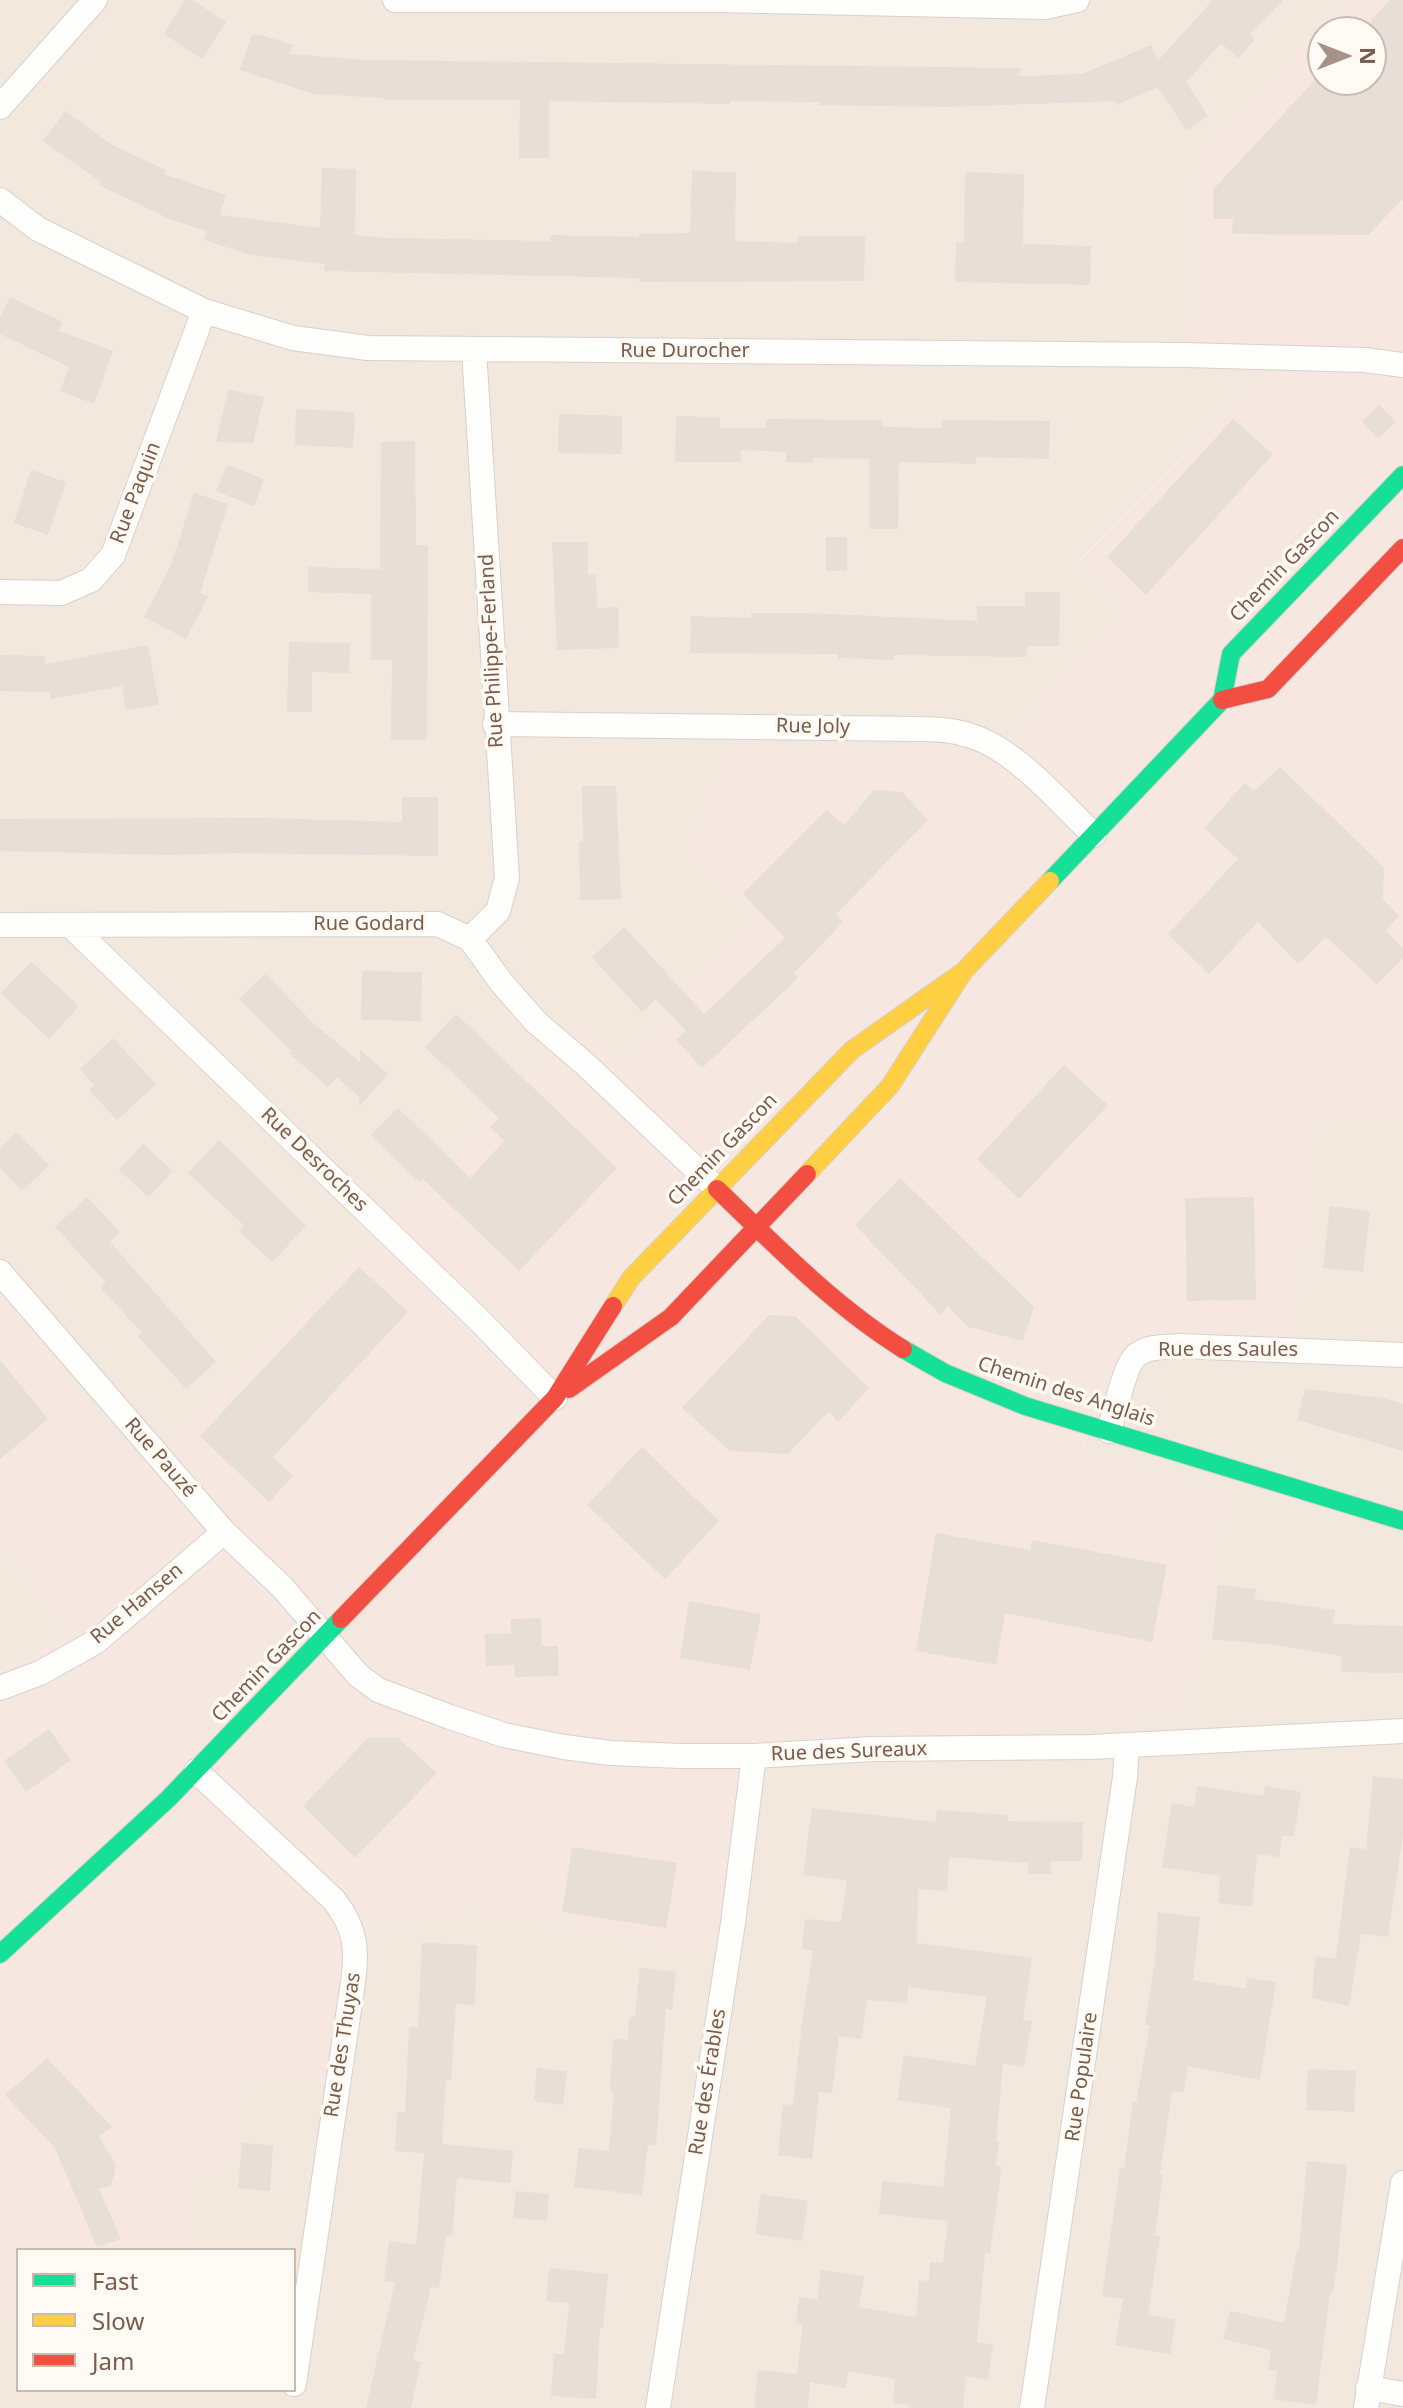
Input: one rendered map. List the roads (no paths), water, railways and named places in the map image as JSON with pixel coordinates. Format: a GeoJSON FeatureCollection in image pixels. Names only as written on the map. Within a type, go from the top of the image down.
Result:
{"type":"FeatureCollection","features":[{"type":"Feature","properties":{"kind":"main road","name":"Chemin Gascon"},"geometry":{"type":"LineString","coordinates":[[555,1398],[671,1317],[890,1086],[964,971],[1222,700],[1231,654],[1403,475]]}},
{"type":"Feature","properties":{"kind":"main road"},"geometry":{"type":"LineString","coordinates":[[1222,700],[1268,689],[1403,548]]}},
{"type":"Feature","properties":{"kind":"main road","name":"Chemin Gascon"},"geometry":{"type":"LineString","coordinates":[[0,1954],[113,1852],[196,1771],[555,1398],[631,1278],[852,1050],[964,971]]}},
{"type":"Feature","properties":{"kind":"main road"},"geometry":{"type":"LineString","coordinates":[[717,1189],[757,1227]]}},
{"type":"Feature","properties":{"kind":"main road","name":"Chemin des Anglais"},"geometry":{"type":"LineString","coordinates":[[757,1227],[794,1264],[845,1307],[920,1360],[967,1383],[1109,1431],[1403,1521]]}},
{"type":"Feature","properties":{"kind":"street"},"geometry":{"type":"LineString","coordinates":[[0,107],[95,0]]}},
{"type":"Feature","properties":{"kind":"street"},"geometry":{"type":"LineString","coordinates":[[403,0],[717,0],[1045,7],[1077,0]]}},
{"type":"Feature","properties":{"kind":"street","name":"Rue Durocher"},"geometry":{"type":"LineString","coordinates":[[0,200],[38,229],[204,311],[293,338],[368,348],[1203,355],[1365,360],[1403,365]]}},
{"type":"Feature","properties":{"kind":"street","name":"Rue Paquin"},"geometry":{"type":"LineString","coordinates":[[0,592],[61,593],[91,580],[113,555],[204,311]]}},
{"type":"Feature","properties":{"kind":"street","name":"Rue Philippe-Ferland"},"geometry":{"type":"LineString","coordinates":[[470,939],[498,911],[507,878],[474,350]]}},
{"type":"Feature","properties":{"kind":"street","name":"Rue Joly"},"geometry":{"type":"LineString","coordinates":[[495,724],[905,728],[968,734],[1018,764],[1094,835]]}},
{"type":"Feature","properties":{"kind":"street","name":"Rue Godard"},"geometry":{"type":"LineString","coordinates":[[0,925],[438,924],[470,939]]}},
{"type":"Feature","properties":{"kind":"street","name":"Rue Desroches"},"geometry":{"type":"LineString","coordinates":[[70,925],[477,1318],[555,1398]]}},
{"type":"Feature","properties":{"kind":"street"},"geometry":{"type":"LineString","coordinates":[[470,939],[501,982],[536,1022],[717,1189]]}},
{"type":"Feature","properties":{"kind":"street","name":"Rue Pauzé"},"geometry":{"type":"LineString","coordinates":[[0,1272],[224,1532],[282,1587],[326,1638]]}},
{"type":"Feature","properties":{"kind":"street","name":"Rue des Saules"},"geometry":{"type":"LineString","coordinates":[[1109,1431],[1129,1365],[1138,1353],[1145,1350],[1180,1346],[1403,1355]]}},
{"type":"Feature","properties":{"kind":"street","name":"Rue Hansen"},"geometry":{"type":"LineString","coordinates":[[0,1688],[40,1673],[97,1641],[151,1591],[224,1532]]}},
{"type":"Feature","properties":{"kind":"street","name":"Rue des Sureaux"},"geometry":{"type":"LineString","coordinates":[[326,1638],[358,1675],[378,1690],[504,1735],[610,1753],[754,1756],[872,1749],[1127,1745],[1403,1731]]}},
{"type":"Feature","properties":{"kind":"street","name":"Rue Populaire"},"geometry":{"type":"LineString","coordinates":[[1032,2408],[1125,1777],[1127,1745]]}},
{"type":"Feature","properties":{"kind":"street","name":"Rue des Érables"},"geometry":{"type":"LineString","coordinates":[[658,2408],[733,1923],[754,1756]]}},
{"type":"Feature","properties":{"kind":"street","name":"Rue des Thuyas"},"geometry":{"type":"LineString","coordinates":[[196,1771],[334,1900],[349,1922],[356,1940],[353,1982],[296,2370]]}},
{"type":"Feature","properties":{"kind":"street"},"geometry":{"type":"LineString","coordinates":[[1403,2183],[1367,2398],[1403,2394]]}}]}
